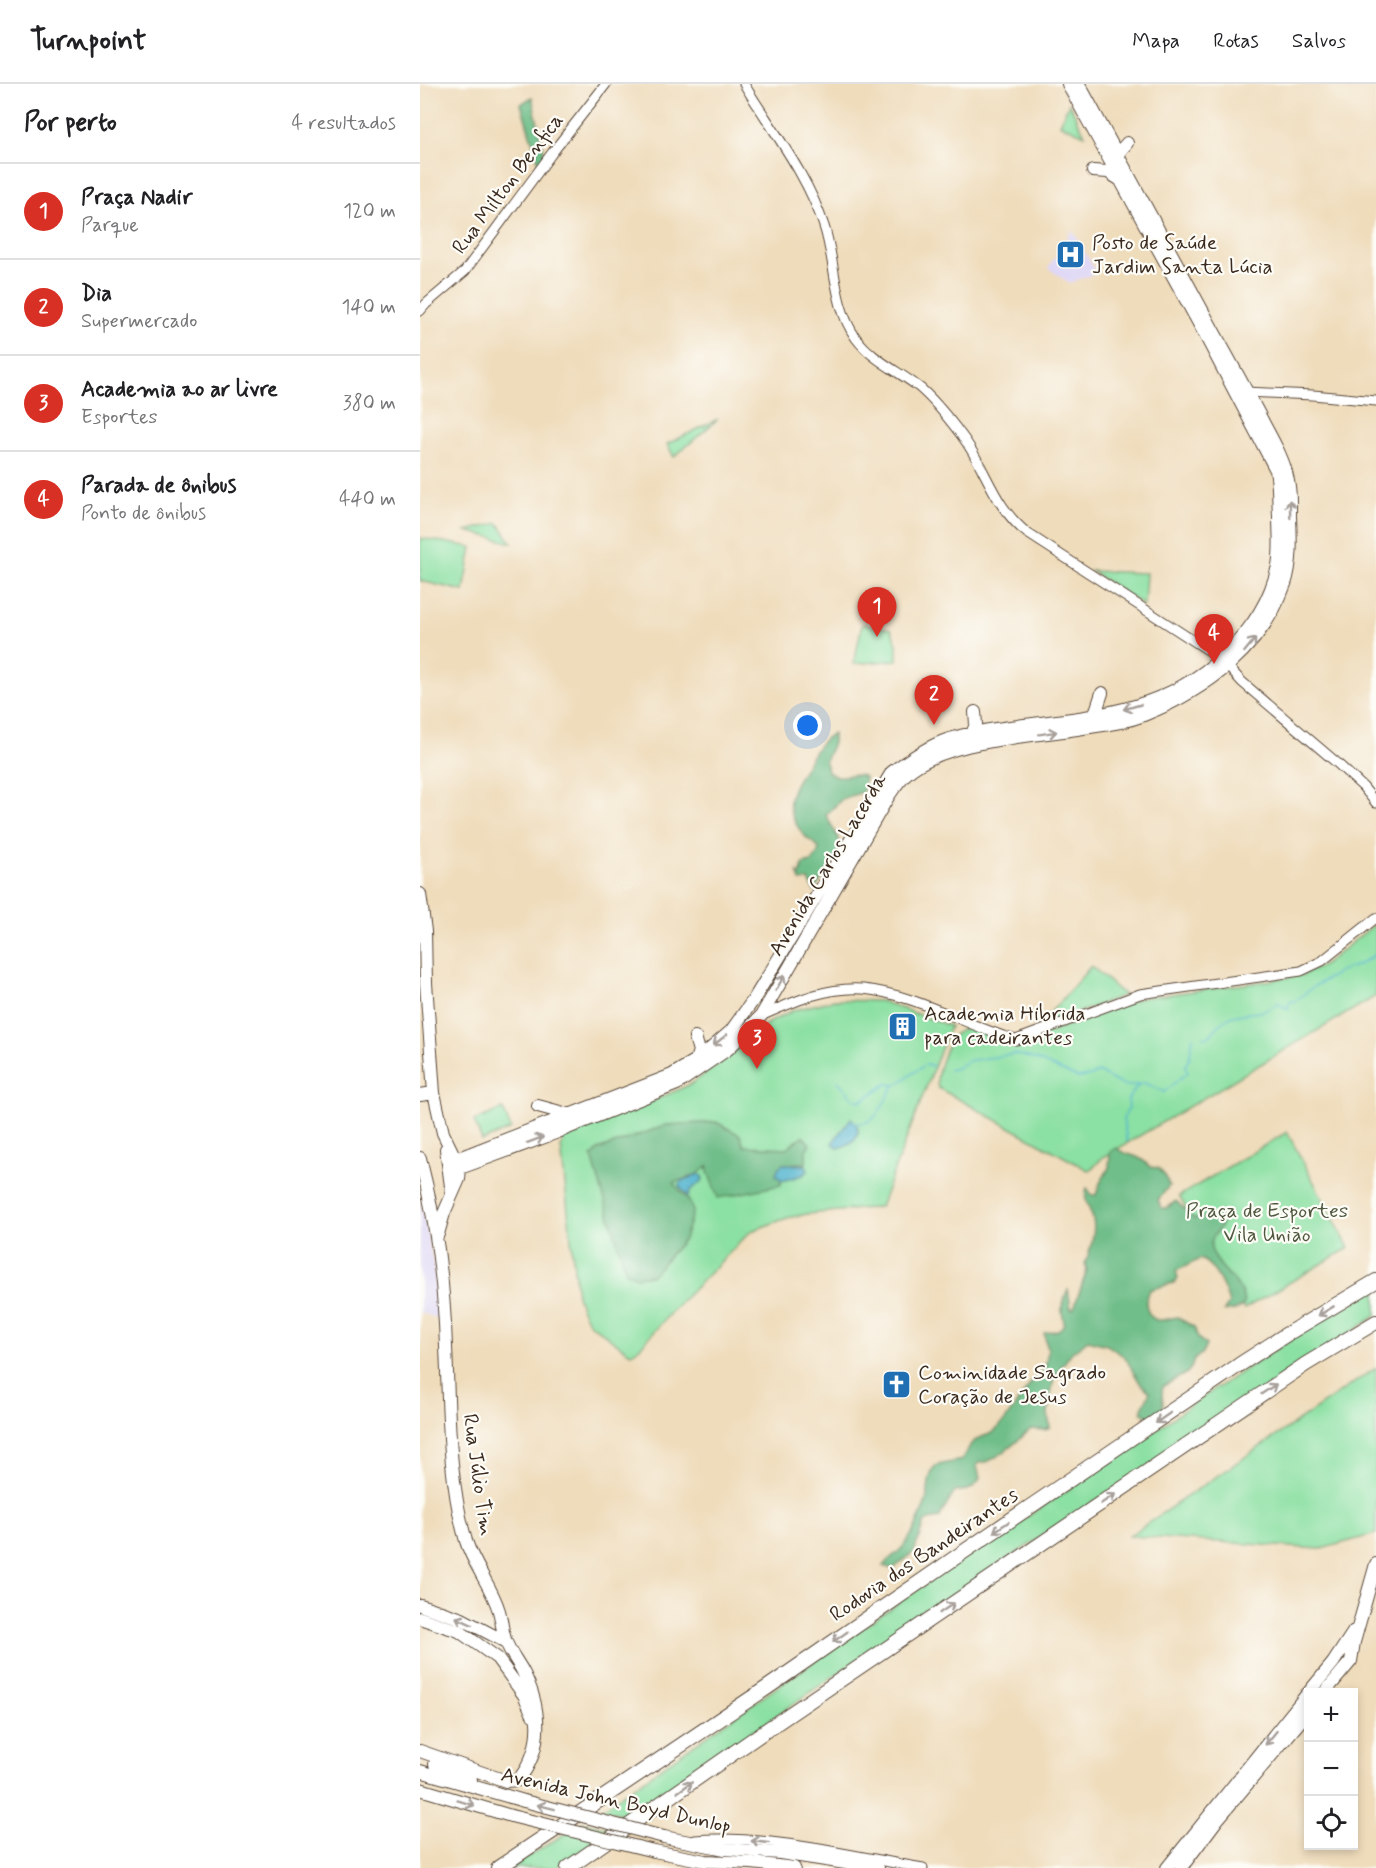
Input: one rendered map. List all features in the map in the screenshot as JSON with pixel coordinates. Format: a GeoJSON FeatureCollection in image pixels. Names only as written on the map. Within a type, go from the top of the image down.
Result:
{"type":"FeatureCollection","features":[{"type":"Feature","properties":{"kind":"highway","name":"Rodovia dos Bandeirantes"},"geometry":{"type":"LineString","coordinates":[[498,1868],[768,1687],[1239,1365],[1376,1281]]}},
{"type":"Feature","properties":{"kind":"highway"},"geometry":{"type":"LineString","coordinates":[[568,1868],[765,1731],[1306,1364],[1376,1322]]}},
{"type":"Feature","properties":{"kind":"main road","name":"Avenida Carlos Lacerda"},"geometry":{"type":"LineString","coordinates":[[458,1163],[571,1114],[672,1075],[696,1060],[731,1031],[754,999],[892,772],[920,753],[941,742],[972,734],[1123,710],[1159,698],[1250,645],[1270,614],[1285,584],[1291,543],[1287,472],[1248,393],[1207,329],[1119,179],[1068,84]]}},
{"type":"Feature","properties":{"kind":"main road","name":"Avenida Carlos Lacerda"},"geometry":{"type":"LineString","coordinates":[[458,1163],[558,1132],[676,1083],[729,1049],[761,1016],[898,782],[920,764],[950,750],[981,742],[1113,723],[1145,721],[1188,693],[1224,662],[1262,610],[1278,564],[1280,543],[1276,470],[1233,388],[1207,329],[1079,84]]}},
{"type":"Feature","properties":{"kind":"main road"},"geometry":{"type":"LineString","coordinates":[[1119,157],[1122,147],[1127,143]]}},
{"type":"Feature","properties":{"kind":"main road"},"geometry":{"type":"LineString","coordinates":[[1093,171],[1108,172],[1119,179]]}},
{"type":"Feature","properties":{"kind":"main road"},"geometry":{"type":"LineString","coordinates":[[1095,714],[1102,693]]}},
{"type":"Feature","properties":{"kind":"main road"},"geometry":{"type":"LineString","coordinates":[[972,734],[976,724],[975,712]]}},
{"type":"Feature","properties":{"kind":"main road"},"geometry":{"type":"LineString","coordinates":[[1019,750],[1019,741],[1024,737]]}},
{"type":"Feature","properties":{"kind":"main road"},"geometry":{"type":"LineString","coordinates":[[420,894],[425,931],[426,983],[434,1094],[443,1133],[452,1196]]}},
{"type":"Feature","properties":{"kind":"main road"},"geometry":{"type":"LineString","coordinates":[[695,1037],[699,1051],[696,1060]]}},
{"type":"Feature","properties":{"kind":"main road"},"geometry":{"type":"LineString","coordinates":[[420,1095],[434,1094]]}},
{"type":"Feature","properties":{"kind":"main road"},"geometry":{"type":"LineString","coordinates":[[538,1106],[571,1114]]}},
{"type":"Feature","properties":{"kind":"main road"},"geometry":{"type":"LineString","coordinates":[[436,1244],[444,1213],[459,1179],[458,1163],[443,1133]]}},
{"type":"Feature","properties":{"kind":"main road"},"geometry":{"type":"LineString","coordinates":[[422,1172],[433,1202],[444,1203],[452,1196]]}},
{"type":"Feature","properties":{"kind":"main road","name":"Rua Júlio Tim"},"geometry":{"type":"LineString","coordinates":[[421,1751],[506,1781],[518,1780],[530,1762],[535,1749],[537,1722],[534,1695],[506,1642],[499,1610],[469,1550],[458,1503],[451,1457],[446,1344],[436,1244],[433,1217],[422,1172]]}},
{"type":"Feature","properties":{"kind":"main road"},"geometry":{"type":"LineString","coordinates":[[1328,1688],[1351,1661],[1354,1642],[1376,1564]]}},
{"type":"Feature","properties":{"kind":"main road"},"geometry":{"type":"LineString","coordinates":[[420,1605],[462,1619],[506,1642],[498,1658]]}},
{"type":"Feature","properties":{"kind":"main road"},"geometry":{"type":"LineString","coordinates":[[420,1618],[459,1631],[498,1658],[520,1689],[537,1722]]}},
{"type":"Feature","properties":{"kind":"main road"},"geometry":{"type":"LineString","coordinates":[[1313,1688],[1341,1652],[1360,1621]]}},
{"type":"Feature","properties":{"kind":"main road"},"geometry":{"type":"LineString","coordinates":[[1167,1868],[1304,1699]]}},
{"type":"Feature","properties":{"kind":"main road"},"geometry":{"type":"LineString","coordinates":[[1181,1868],[1217,1820],[1304,1717]]}},
{"type":"Feature","properties":{"kind":"main road"},"geometry":{"type":"LineString","coordinates":[[421,1751],[425,1758],[472,1780],[484,1790]]}},
{"type":"Feature","properties":{"kind":"main road","name":"Avenida John Boyd Dunlop"},"geometry":{"type":"LineString","coordinates":[[420,1771],[524,1801],[664,1837],[725,1849],[780,1853],[878,1868]]}},
{"type":"Feature","properties":{"kind":"main road","name":"Avenida John Boyd Dunlop"},"geometry":{"type":"LineString","coordinates":[[420,1789],[512,1816],[712,1866],[752,1863],[794,1868]]}},
{"type":"Feature","properties":{"kind":"street","name":"Rua Milton Benfica"},"geometry":{"type":"LineString","coordinates":[[420,311],[460,277],[606,84]]}},
{"type":"Feature","properties":{"kind":"street"},"geometry":{"type":"LineString","coordinates":[[744,84],[805,182],[816,205],[831,249],[842,312],[855,337],[869,354],[921,390],[963,436],[995,497],[1015,523],[1224,662],[1242,682],[1363,787],[1376,803]]}},
{"type":"Feature","properties":{"kind":"street"},"geometry":{"type":"LineString","coordinates":[[1233,388],[1248,393],[1313,395],[1376,401]]}},
{"type":"Feature","properties":{"kind":"street"},"geometry":{"type":"LineString","coordinates":[[761,1016],[793,1000],[863,989],[918,1004],[1016,1040],[1140,994],[1301,971],[1322,961],[1376,918]]}},
{"type":"Feature","properties":{"kind":"street"},"geometry":{"type":"LineString","coordinates":[[683,1841],[716,1838],[760,1842],[923,1868]]}},
{"type":"Feature","properties":{"kind":"shaded area","name":"Posto de Saúde Jardim Santa Lúcia"},"geometry":{"type":"Polygon","coordinates":[[[1072,230],[1097,273],[1069,283],[1048,268],[1072,230]]]}},
{"type":"Feature","properties":{"kind":"shaded area"},"geometry":{"type":"Polygon","coordinates":[[[420,1198],[432,1257],[439,1302],[439,1319],[420,1312],[420,1198]]]}},
{"type":"Feature","properties":{"kind":"green space"},"geometry":{"type":"Polygon","coordinates":[[[532,97],[546,160],[539,164],[521,104],[532,97]]]}},
{"type":"Feature","properties":{"kind":"green space"},"geometry":{"type":"Polygon","coordinates":[[[1069,103],[1085,135],[1060,124],[1069,103]]]}},
{"type":"Feature","properties":{"kind":"green space"},"geometry":{"type":"Polygon","coordinates":[[[718,419],[674,457],[667,444],[718,419]]]}},
{"type":"Feature","properties":{"kind":"green space"},"geometry":{"type":"Polygon","coordinates":[[[498,523],[512,543],[467,531],[498,523]]]}},
{"type":"Feature","properties":{"kind":"green space"},"geometry":{"type":"Polygon","coordinates":[[[420,538],[472,547],[464,591],[420,581],[420,538]]]}},
{"type":"Feature","properties":{"kind":"green space"},"geometry":{"type":"Polygon","coordinates":[[[1091,571],[1146,573],[1144,606],[1091,571]]]}},
{"type":"Feature","properties":{"kind":"green space"},"geometry":{"type":"Polygon","coordinates":[[[862,624],[891,629],[897,644],[897,660],[854,664],[862,624]]]}},
{"type":"Feature","properties":{"kind":"green space"},"geometry":{"type":"Polygon","coordinates":[[[833,734],[833,743],[825,761],[827,771],[837,776],[860,775],[865,777],[863,792],[842,799],[826,815],[843,847],[814,891],[809,880],[800,881],[797,872],[800,876],[803,864],[812,862],[819,848],[797,825],[792,816],[790,798],[816,749],[833,734]]]}},
{"type":"Feature","properties":{"kind":"green space"},"geometry":{"type":"Polygon","coordinates":[[[1376,923],[1376,996],[1102,1158],[1092,1169],[1088,1170],[938,1088],[939,1070],[946,1049],[959,1031],[968,1027],[1017,1045],[1141,998],[1302,975],[1324,965],[1376,923]]]}},
{"type":"Feature","properties":{"kind":"green space"},"geometry":{"type":"Polygon","coordinates":[[[1091,966],[1124,995],[1049,1024],[1045,1019],[1091,966]]]}},
{"type":"Feature","properties":{"kind":"green space"},"geometry":{"type":"Polygon","coordinates":[[[834,1000],[881,1001],[950,1026],[880,1207],[807,1214],[787,1218],[751,1231],[641,1346],[632,1353],[629,1352],[588,1322],[577,1296],[561,1146],[567,1132],[646,1104],[691,1084],[723,1061],[768,1023],[794,1010],[834,1000]]]}},
{"type":"Feature","properties":{"kind":"green space"},"geometry":{"type":"Polygon","coordinates":[[[503,1109],[511,1129],[482,1141],[474,1121],[503,1109]]]}},
{"type":"Feature","properties":{"kind":"green space"},"geometry":{"type":"Polygon","coordinates":[[[716,1122],[740,1135],[744,1146],[787,1148],[803,1136],[810,1144],[806,1150],[806,1163],[788,1164],[781,1167],[776,1175],[781,1179],[781,1185],[718,1198],[707,1169],[709,1165],[698,1174],[673,1183],[689,1201],[693,1211],[684,1239],[652,1275],[637,1277],[626,1272],[592,1157],[598,1150],[666,1125],[716,1122]]]}},
{"type":"Feature","properties":{"kind":"green space","name":"Praça de Esportes Vila União"},"geometry":{"type":"Polygon","coordinates":[[[1287,1132],[1349,1248],[1244,1309],[1179,1196],[1287,1132]]]}},
{"type":"Feature","properties":{"kind":"green space"},"geometry":{"type":"Polygon","coordinates":[[[1116,1148],[1137,1157],[1150,1167],[1158,1168],[1166,1177],[1169,1186],[1158,1200],[1161,1208],[1167,1208],[1176,1201],[1194,1219],[1215,1215],[1223,1217],[1223,1222],[1211,1242],[1212,1251],[1220,1265],[1240,1289],[1244,1304],[1233,1311],[1224,1311],[1229,1303],[1222,1284],[1210,1266],[1200,1259],[1176,1271],[1178,1278],[1176,1282],[1149,1290],[1146,1298],[1147,1307],[1153,1318],[1164,1320],[1177,1317],[1194,1327],[1198,1338],[1206,1345],[1187,1373],[1163,1386],[1161,1411],[1151,1418],[1142,1413],[1150,1392],[1140,1383],[1125,1357],[1107,1345],[1088,1340],[1072,1352],[1054,1377],[1048,1413],[1050,1428],[1031,1429],[998,1456],[984,1463],[978,1463],[980,1478],[976,1485],[963,1491],[955,1491],[939,1518],[924,1523],[914,1552],[893,1569],[883,1566],[904,1545],[915,1528],[925,1504],[930,1476],[935,1467],[962,1460],[971,1444],[990,1434],[1004,1422],[1031,1383],[1045,1369],[1048,1351],[1044,1333],[1061,1328],[1064,1320],[1062,1306],[1068,1289],[1071,1309],[1074,1308],[1087,1270],[1085,1263],[1092,1242],[1094,1225],[1086,1201],[1087,1188],[1092,1195],[1096,1195],[1109,1168],[1110,1152],[1116,1148]]]}},
{"type":"Feature","properties":{"kind":"green space"},"geometry":{"type":"Polygon","coordinates":[[[1376,1288],[1376,1316],[897,1632],[632,1816],[600,1810],[920,1588],[1128,1450],[1192,1404],[1376,1288]]]}},
{"type":"Feature","properties":{"kind":"green space"},"geometry":{"type":"Polygon","coordinates":[[[1376,1368],[1376,1534],[1321,1549],[1129,1536],[1376,1368]]]}},
{"type":"Feature","properties":{"kind":"green space"},"geometry":{"type":"Polygon","coordinates":[[[584,1822],[613,1829],[556,1868],[509,1868],[584,1822]]]}},
{"type":"Feature","properties":{"kind":"water"},"geometry":{"type":"Polygon","coordinates":[[[851,1118],[858,1128],[857,1136],[850,1143],[839,1148],[832,1143],[851,1118]]]}},
{"type":"Feature","properties":{"kind":"water"},"geometry":{"type":"Polygon","coordinates":[[[783,1164],[806,1165],[808,1171],[803,1175],[782,1181],[776,1175],[778,1168],[783,1164]]]}},
{"type":"Feature","properties":{"kind":"water"},"geometry":{"type":"Polygon","coordinates":[[[698,1174],[703,1180],[690,1191],[688,1197],[679,1186],[682,1181],[698,1174]]]}},
{"type":"Feature","properties":{"kind":"waterway"},"geometry":{"type":"LineString","coordinates":[[1203,1037],[1210,1036],[1219,1025],[1235,1015],[1260,1012],[1278,1003],[1288,1009],[1289,1002],[1295,1001],[1313,987],[1376,954]]}},
{"type":"Feature","properties":{"kind":"waterway"},"geometry":{"type":"LineString","coordinates":[[949,1070],[967,1061],[1015,1054],[1035,1059],[1078,1078],[1091,1076],[1098,1072],[1120,1084],[1129,1086],[1145,1083],[1164,1092],[1188,1072],[1185,1066],[1189,1059],[1193,1037]]}},
{"type":"Feature","properties":{"kind":"waterway"},"geometry":{"type":"LineString","coordinates":[[838,1081],[854,1099],[861,1101],[887,1084],[896,1085],[926,1064],[933,1066]]}},
{"type":"Feature","properties":{"kind":"waterway"},"geometry":{"type":"LineString","coordinates":[[1127,1141],[1123,1119],[1129,1108],[1128,1099],[1139,1084]]}},
{"type":"Feature","properties":{"kind":"waterway"},"geometry":{"type":"LineString","coordinates":[[861,1123],[867,1122],[877,1114],[894,1086]]}},
{"type":"Feature","properties":{"kind":"place","name":"Posto de Saúde Jardim Santa Lúcia"},"geometry":{"type":"Point","coordinates":[1071,255]}},
{"type":"Feature","properties":{"kind":"place","name":"Praça Nadir"},"geometry":{"type":"Point","coordinates":[877,637]}},
{"type":"Feature","properties":{"kind":"place","name":"Parada de ônibus"},"geometry":{"type":"Point","coordinates":[1214,664]}},
{"type":"Feature","properties":{"kind":"place","name":"Dia"},"geometry":{"type":"Point","coordinates":[934,725]}},
{"type":"Feature","properties":{"kind":"place","name":"Academia Hibrida para cadeirantes"},"geometry":{"type":"Point","coordinates":[903,1026]}},
{"type":"Feature","properties":{"kind":"place","name":"Academia ao ar livre"},"geometry":{"type":"Point","coordinates":[757,1069]}},
{"type":"Feature","properties":{"kind":"place","name":"Cominidade Sagrado Coração de Jesus"},"geometry":{"type":"Point","coordinates":[897,1385]}}]}
